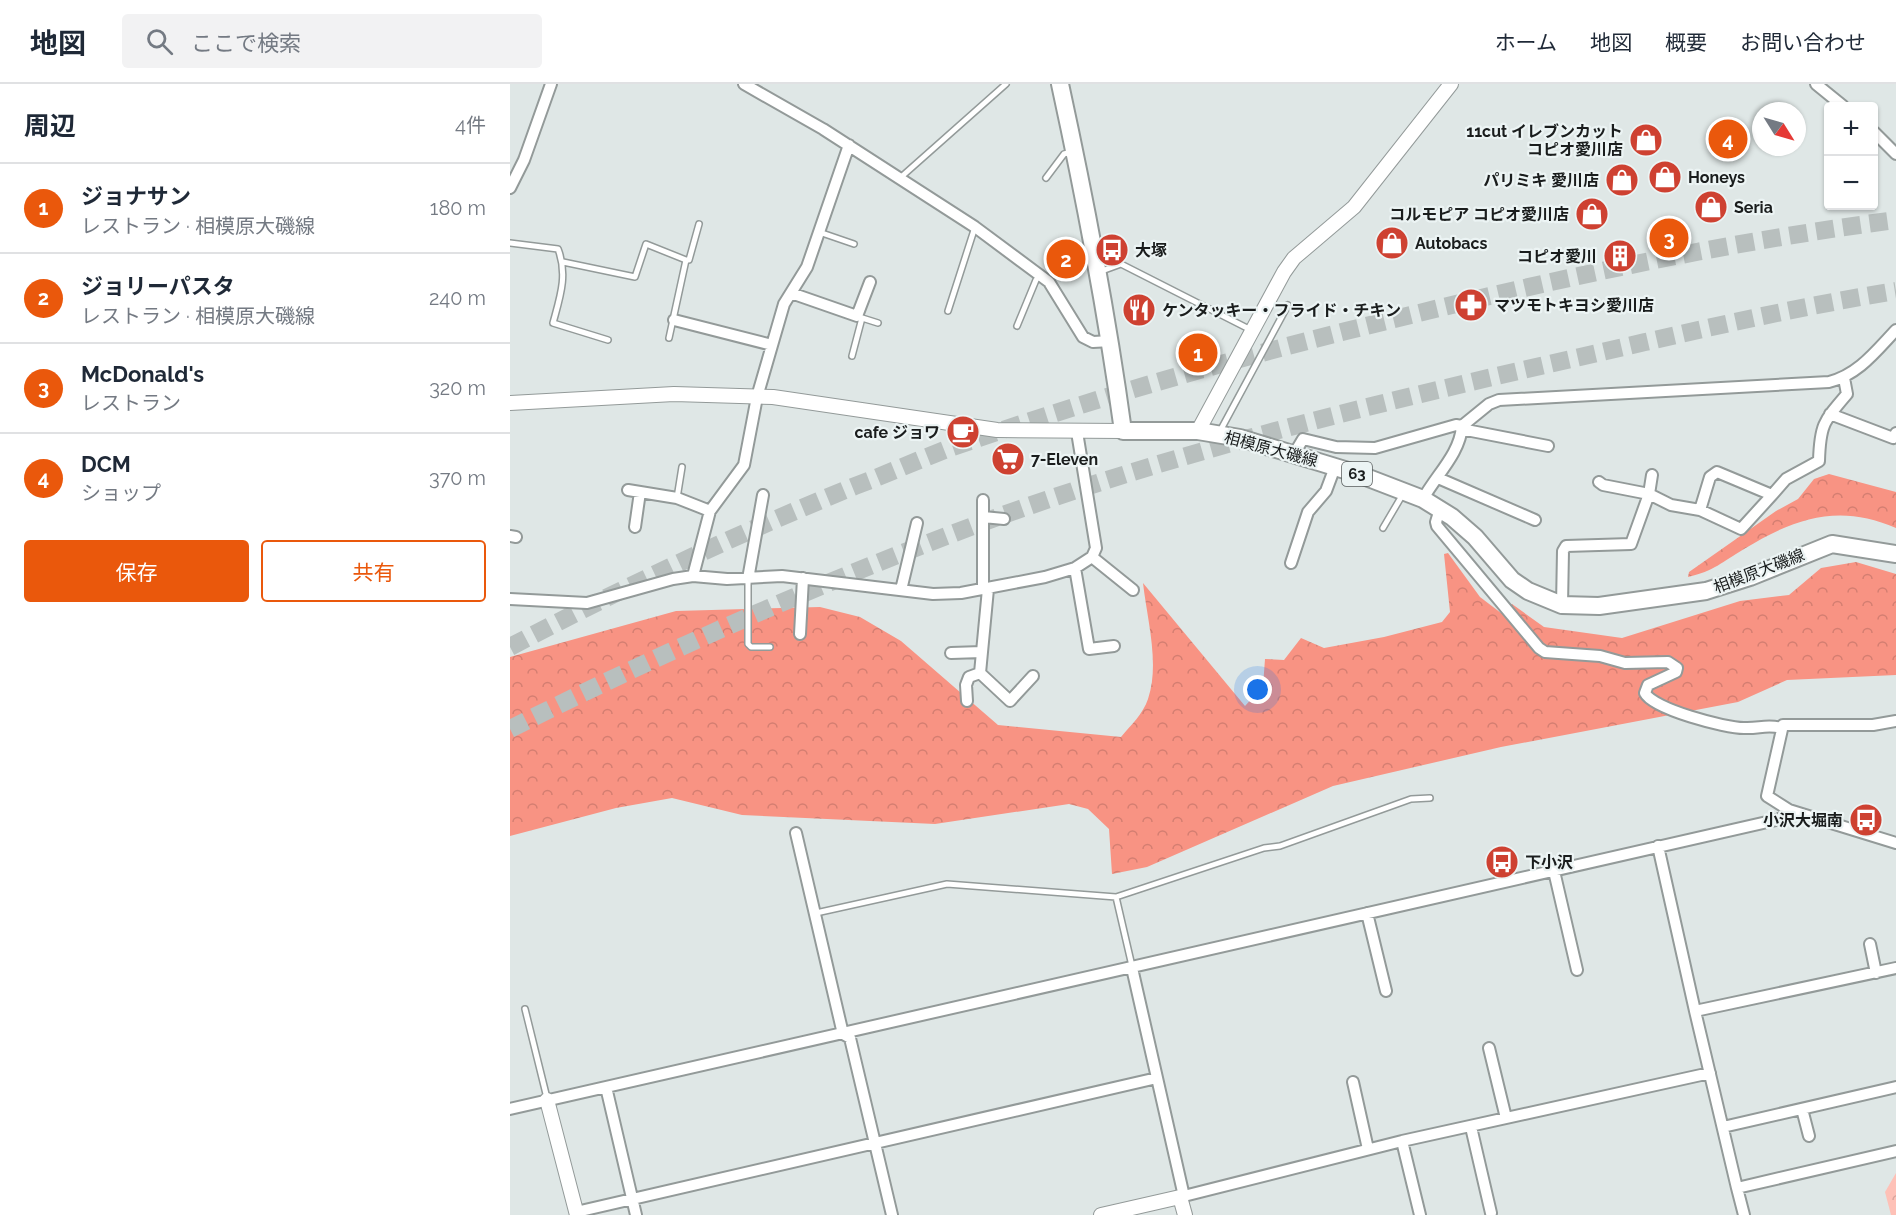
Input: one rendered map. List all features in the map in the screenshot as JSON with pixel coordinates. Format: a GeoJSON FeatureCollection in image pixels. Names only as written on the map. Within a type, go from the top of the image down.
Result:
{"type":"FeatureCollection","features":[{"type":"Feature","properties":{"kind":"main road"},"geometry":{"type":"LineString","coordinates":[[1060,84],[1111,341],[1123,431]]}},
{"type":"Feature","properties":{"kind":"main road","name":"相模原大磯線"},"geometry":{"type":"LineString","coordinates":[[1123,431],[1198,431],[1218,434],[1294,454],[1423,499],[1474,537],[1512,580],[1528,591],[1562,605],[1599,606],[1706,591],[1750,577],[1832,544],[1896,554]]}},
{"type":"Feature","properties":{"kind":"street"},"geometry":{"type":"LineString","coordinates":[[510,188],[525,160],[551,84]]}},
{"type":"Feature","properties":{"kind":"street"},"geometry":{"type":"LineString","coordinates":[[744,84],[763,89],[975,227],[1041,274],[1058,294],[1083,337],[1093,342],[1111,341]]}},
{"type":"Feature","properties":{"kind":"street"},"geometry":{"type":"LineString","coordinates":[[1198,431],[1251,330],[1294,258],[1354,207],[1451,84]]}},
{"type":"Feature","properties":{"kind":"street"},"geometry":{"type":"LineString","coordinates":[[1816,84],[1838,102]]}},
{"type":"Feature","properties":{"kind":"street"},"geometry":{"type":"LineString","coordinates":[[1878,136],[1896,154]]}},
{"type":"Feature","properties":{"kind":"street"},"geometry":{"type":"LineString","coordinates":[[693,576],[710,511],[744,465],[757,396],[784,304],[807,267],[849,145]]}},
{"type":"Feature","properties":{"kind":"street"},"geometry":{"type":"LineString","coordinates":[[791,293],[859,317],[870,282]]}},
{"type":"Feature","properties":{"kind":"street"},"geometry":{"type":"LineString","coordinates":[[674,320],[772,345]]}},
{"type":"Feature","properties":{"kind":"street"},"geometry":{"type":"LineString","coordinates":[[1423,499],[1452,454],[1462,428],[1489,404],[1499,400],[1816,384],[1844,378],[1867,361],[1896,330]]}},
{"type":"Feature","properties":{"kind":"street"},"geometry":{"type":"LineString","coordinates":[[1599,482],[1604,486],[1649,494],[1671,505],[1700,510],[1741,529],[1786,479],[1819,461],[1820,433],[1830,414],[1847,394],[1844,378]]}},
{"type":"Feature","properties":{"kind":"street"},"geometry":{"type":"LineString","coordinates":[[510,403],[674,394],[757,396],[997,430],[1123,431]]}},
{"type":"Feature","properties":{"kind":"street"},"geometry":{"type":"LineString","coordinates":[[1830,414],[1893,440]]}},
{"type":"Feature","properties":{"kind":"street"},"geometry":{"type":"LineString","coordinates":[[1294,454],[1302,439],[1336,447],[1375,448],[1456,425],[1548,447]]}},
{"type":"Feature","properties":{"kind":"street"},"geometry":{"type":"LineString","coordinates":[[510,599],[562,599],[603,604],[673,579],[693,576],[748,579],[803,578],[933,594],[986,589],[1075,568],[1092,557],[1096,548],[1077,432]]}},
{"type":"Feature","properties":{"kind":"street"},"geometry":{"type":"LineString","coordinates":[[1291,563],[1308,512],[1326,491],[1335,467]]}},
{"type":"Feature","properties":{"kind":"street"},"geometry":{"type":"LineString","coordinates":[[1700,510],[1710,477],[1717,472],[1772,495]]}},
{"type":"Feature","properties":{"kind":"street"},"geometry":{"type":"LineString","coordinates":[[1562,605],[1563,551],[1566,546],[1608,550],[1631,544],[1649,494],[1652,475]]}},
{"type":"Feature","properties":{"kind":"street"},"geometry":{"type":"LineString","coordinates":[[1438,478],[1517,506],[1535,520]]}},
{"type":"Feature","properties":{"kind":"street"},"geometry":{"type":"LineString","coordinates":[[628,490],[677,498],[710,511]]}},
{"type":"Feature","properties":{"kind":"street"},"geometry":{"type":"LineString","coordinates":[[635,527],[640,492]]}},
{"type":"Feature","properties":{"kind":"street"},"geometry":{"type":"LineString","coordinates":[[748,579],[763,495]]}},
{"type":"Feature","properties":{"kind":"street"},"geometry":{"type":"LineString","coordinates":[[983,501],[986,589],[980,674],[1007,704],[1033,676]]}},
{"type":"Feature","properties":{"kind":"street"},"geometry":{"type":"LineString","coordinates":[[1440,510],[1437,526],[1539,648],[1545,652],[1600,656],[1625,663],[1668,662],[1677,668],[1676,672],[1648,685],[1645,693],[1652,701],[1696,718],[1744,728],[1770,725],[1781,728]]}},
{"type":"Feature","properties":{"kind":"street"},"geometry":{"type":"LineString","coordinates":[[983,517],[1004,519]]}},
{"type":"Feature","properties":{"kind":"street"},"geometry":{"type":"LineString","coordinates":[[901,590],[917,523]]}},
{"type":"Feature","properties":{"kind":"street"},"geometry":{"type":"LineString","coordinates":[[1092,557],[1133,590]]}},
{"type":"Feature","properties":{"kind":"street"},"geometry":{"type":"LineString","coordinates":[[1075,568],[1083,651],[1114,646]]}},
{"type":"Feature","properties":{"kind":"street"},"geometry":{"type":"LineString","coordinates":[[800,634],[803,578]]}},
{"type":"Feature","properties":{"kind":"street"},"geometry":{"type":"LineString","coordinates":[[951,653],[982,652]]}},
{"type":"Feature","properties":{"kind":"street"},"geometry":{"type":"LineString","coordinates":[[967,701],[966,685],[969,677],[980,674]]}},
{"type":"Feature","properties":{"kind":"street"},"geometry":{"type":"LineString","coordinates":[[1884,851],[1892,841],[1789,810],[1767,796],[1783,725],[1873,724],[1896,721]]}},
{"type":"Feature","properties":{"kind":"street"},"geometry":{"type":"LineString","coordinates":[[510,1109],[1780,819],[1789,810]]}},
{"type":"Feature","properties":{"kind":"street"},"geometry":{"type":"LineString","coordinates":[[796,833],[843,1034],[850,1038],[892,1215]]}},
{"type":"Feature","properties":{"kind":"street"},"geometry":{"type":"LineString","coordinates":[[1658,846],[1744,1215]]}},
{"type":"Feature","properties":{"kind":"street"},"geometry":{"type":"LineString","coordinates":[[1554,871],[1571,924],[1577,970]]}},
{"type":"Feature","properties":{"kind":"street"},"geometry":{"type":"LineString","coordinates":[[1367,914],[1388,982]]}},
{"type":"Feature","properties":{"kind":"street"},"geometry":{"type":"LineString","coordinates":[[1869,944],[1876,973]]}},
{"type":"Feature","properties":{"kind":"street"},"geometry":{"type":"LineString","coordinates":[[1132,968],[1183,1192],[1180,1197],[1185,1215]]}},
{"type":"Feature","properties":{"kind":"street"},"geometry":{"type":"LineString","coordinates":[[1695,1011],[1811,992],[1896,968]]}},
{"type":"Feature","properties":{"kind":"street"},"geometry":{"type":"LineString","coordinates":[[1490,1048],[1506,1118]]}},
{"type":"Feature","properties":{"kind":"street"},"geometry":{"type":"LineString","coordinates":[[1101,1215],[1402,1141],[1710,1073]]}},
{"type":"Feature","properties":{"kind":"street"},"geometry":{"type":"LineString","coordinates":[[548,1100],[577,1214],[632,1199],[1157,1078]]}},
{"type":"Feature","properties":{"kind":"street"},"geometry":{"type":"LineString","coordinates":[[1353,1082],[1368,1149]]}},
{"type":"Feature","properties":{"kind":"street"},"geometry":{"type":"LineString","coordinates":[[606,1087],[636,1215]]}},
{"type":"Feature","properties":{"kind":"street"},"geometry":{"type":"LineString","coordinates":[[1723,1126],[1896,1087]]}},
{"type":"Feature","properties":{"kind":"street"},"geometry":{"type":"LineString","coordinates":[[1802,1109],[1809,1136]]}},
{"type":"Feature","properties":{"kind":"street"},"geometry":{"type":"LineString","coordinates":[[1471,1126],[1492,1196],[1491,1213]]}},
{"type":"Feature","properties":{"kind":"street"},"geometry":{"type":"LineString","coordinates":[[1402,1141],[1418,1215]]}},
{"type":"Feature","properties":{"kind":"street"},"geometry":{"type":"LineString","coordinates":[[1737,1188],[1896,1151]]}},
{"type":"Feature","properties":{"kind":"lane"},"geometry":{"type":"LineString","coordinates":[[900,178],[1005,84]]}},
{"type":"Feature","properties":{"kind":"lane"},"geometry":{"type":"LineString","coordinates":[[1046,178],[1064,154],[1075,152]]}},
{"type":"Feature","properties":{"kind":"lane"},"geometry":{"type":"LineString","coordinates":[[669,338],[686,260],[689,260],[699,224]]}},
{"type":"Feature","properties":{"kind":"lane"},"geometry":{"type":"LineString","coordinates":[[948,311],[975,227]]}},
{"type":"Feature","properties":{"kind":"lane"},"geometry":{"type":"LineString","coordinates":[[819,232],[854,244]]}},
{"type":"Feature","properties":{"kind":"lane"},"geometry":{"type":"LineString","coordinates":[[531,245],[533,238]]}},
{"type":"Feature","properties":{"kind":"lane"},"geometry":{"type":"LineString","coordinates":[[510,243],[558,249],[563,262],[564,284],[555,323],[608,340]]}},
{"type":"Feature","properties":{"kind":"lane"},"geometry":{"type":"LineString","coordinates":[[563,262],[635,277],[646,244],[686,260]]}},
{"type":"Feature","properties":{"kind":"lane"},"geometry":{"type":"LineString","coordinates":[[1098,272],[1121,264],[1251,330]]}},
{"type":"Feature","properties":{"kind":"lane"},"geometry":{"type":"LineString","coordinates":[[1017,326],[1036,280],[1041,274]]}},
{"type":"Feature","properties":{"kind":"lane"},"geometry":{"type":"LineString","coordinates":[[1218,434],[1288,305]]}},
{"type":"Feature","properties":{"kind":"lane"},"geometry":{"type":"LineString","coordinates":[[852,356],[859,317],[878,323]]}},
{"type":"Feature","properties":{"kind":"lane"},"geometry":{"type":"LineString","coordinates":[[677,498],[682,467]]}},
{"type":"Feature","properties":{"kind":"lane"},"geometry":{"type":"LineString","coordinates":[[1383,528],[1404,492]]}},
{"type":"Feature","properties":{"kind":"lane"},"geometry":{"type":"LineString","coordinates":[[748,579],[748,644],[751,647],[770,647]]}},
{"type":"Feature","properties":{"kind":"lane"},"geometry":{"type":"LineString","coordinates":[[816,913],[947,884],[1116,897],[1263,848],[1280,846],[1411,799],[1430,798]]}},
{"type":"Feature","properties":{"kind":"lane"},"geometry":{"type":"LineString","coordinates":[[1116,897],[1132,968]]}},
{"type":"Feature","properties":{"kind":"lane"},"geometry":{"type":"LineString","coordinates":[[525,1009],[548,1100]]}},
{"type":"Feature","properties":{"kind":"green space"},"geometry":{"type":"Polygon","coordinates":[[[1829,474],[1896,492],[1896,528],[1855,516],[1836,515],[1799,522],[1763,538],[1711,569],[1688,577],[1689,572],[1776,511],[1798,499],[1814,479],[1829,474]]]}},
{"type":"Feature","properties":{"kind":"green space"},"geometry":{"type":"Polygon","coordinates":[[[1448,553],[1480,597],[1501,613],[1512,604],[1544,627],[1622,638],[1740,601],[1789,595],[1821,568],[1856,562],[1896,574],[1896,675],[1787,680],[1738,702],[1501,747],[1333,786],[1147,867],[1112,874],[1109,829],[1088,809],[1069,804],[935,824],[742,815],[672,798],[616,808],[510,836],[510,657],[676,611],[820,607],[860,617],[901,641],[998,725],[1121,737],[1143,710],[1148,699],[1153,671],[1150,626],[1143,583],[1245,706],[1263,686],[1265,659],[1284,660],[1301,638],[1324,648],[1384,637],[1442,622],[1450,612],[1444,554],[1448,553]]]}},
{"type":"Feature","properties":{"kind":"green space"},"geometry":{"type":"Polygon","coordinates":[[[1896,1173],[1896,1215],[1891,1215],[1885,1192],[1896,1173]]]}},
{"type":"Feature","properties":{"kind":"tunnel"},"geometry":{"type":"LineString","coordinates":[[510,647],[680,562],[811,504],[950,448],[1065,410],[1181,375],[1297,344],[1534,286],[1714,249],[1896,220]]}},
{"type":"Feature","properties":{"kind":"tunnel"},"geometry":{"type":"LineString","coordinates":[[510,729],[681,647],[797,596],[973,526],[1122,475],[1274,431],[1503,374],[1738,321],[1896,291]]}},
{"type":"Feature","properties":{"kind":"place","name":"DCM"},"geometry":{"type":"Point","coordinates":[1728,139]}},
{"type":"Feature","properties":{"kind":"place","name":"11cut イレブンカット コピオ愛川店"},"geometry":{"type":"Point","coordinates":[1646,140]}},
{"type":"Feature","properties":{"kind":"place","name":"Honeys"},"geometry":{"type":"Point","coordinates":[1665,177]}},
{"type":"Feature","properties":{"kind":"place","name":"パリミキ 愛川店"},"geometry":{"type":"Point","coordinates":[1622,180]}},
{"type":"Feature","properties":{"kind":"place","name":"Seria"},"geometry":{"type":"Point","coordinates":[1711,207]}},
{"type":"Feature","properties":{"kind":"place","name":"コルモピア コピオ愛川店"},"geometry":{"type":"Point","coordinates":[1592,214]}},
{"type":"Feature","properties":{"kind":"place","name":"McDonald's"},"geometry":{"type":"Point","coordinates":[1669,238]}},
{"type":"Feature","properties":{"kind":"place","name":"Autobacs"},"geometry":{"type":"Point","coordinates":[1392,243]}},
{"type":"Feature","properties":{"kind":"place","name":"大塚"},"geometry":{"type":"Point","coordinates":[1112,250]}},
{"type":"Feature","properties":{"kind":"place","name":"コピオ愛川"},"geometry":{"type":"Point","coordinates":[1620,256]}},
{"type":"Feature","properties":{"kind":"place","name":"ジョリーパスタ"},"geometry":{"type":"Point","coordinates":[1066,259]}},
{"type":"Feature","properties":{"kind":"place","name":"マツモトキヨシ愛川店"},"geometry":{"type":"Point","coordinates":[1471,305]}},
{"type":"Feature","properties":{"kind":"place","name":"ケンタッキー・フライド・チキン"},"geometry":{"type":"Point","coordinates":[1139,310]}},
{"type":"Feature","properties":{"kind":"place","name":"ジョナサン"},"geometry":{"type":"Point","coordinates":[1198,353]}},
{"type":"Feature","properties":{"kind":"place","name":"cafe ジョワ"},"geometry":{"type":"Point","coordinates":[963,432]}},
{"type":"Feature","properties":{"kind":"place","name":"7-Eleven"},"geometry":{"type":"Point","coordinates":[1008,459]}},
{"type":"Feature","properties":{"kind":"place","name":"小沢大堀南"},"geometry":{"type":"Point","coordinates":[1866,820]}},
{"type":"Feature","properties":{"kind":"place","name":"下小沢"},"geometry":{"type":"Point","coordinates":[1502,862]}}]}
